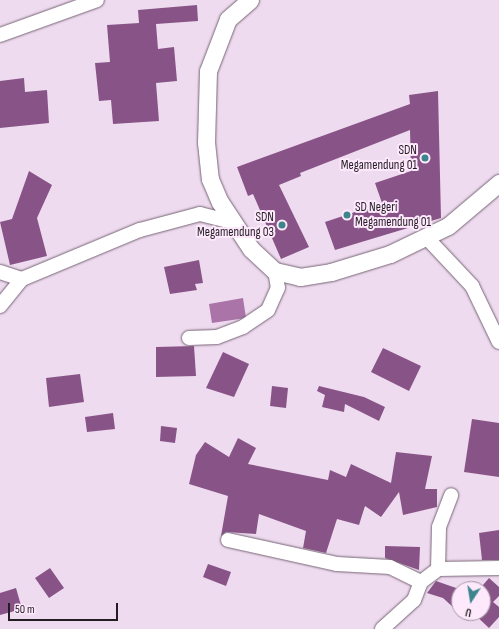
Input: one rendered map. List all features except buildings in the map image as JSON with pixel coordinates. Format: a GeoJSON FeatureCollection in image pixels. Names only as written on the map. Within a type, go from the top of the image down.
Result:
{"type":"FeatureCollection","features":[{"type":"Feature","properties":{"kind":"street"},"geometry":{"type":"LineString","coordinates":[[0,35],[97,0]]}},
{"type":"Feature","properties":{"kind":"street"},"geometry":{"type":"LineString","coordinates":[[250,0],[228,19],[208,71],[206,142],[210,180],[232,222],[251,249],[275,271],[300,277],[331,272],[427,238],[448,226],[499,184]]}},
{"type":"Feature","properties":{"kind":"street"},"geometry":{"type":"LineString","coordinates":[[0,306],[22,279],[140,230],[200,214],[232,222]]}},
{"type":"Feature","properties":{"kind":"street"},"geometry":{"type":"LineString","coordinates":[[427,238],[472,286],[499,342]]}},
{"type":"Feature","properties":{"kind":"street"},"geometry":{"type":"LineString","coordinates":[[189,338],[217,336],[243,327],[268,310],[278,288],[275,271]]}},
{"type":"Feature","properties":{"kind":"street"},"geometry":{"type":"LineString","coordinates":[[0,272],[22,279]]}},
{"type":"Feature","properties":{"kind":"street"},"geometry":{"type":"LineString","coordinates":[[438,569],[439,527],[451,495]]}},
{"type":"Feature","properties":{"kind":"street"},"geometry":{"type":"LineString","coordinates":[[228,540],[337,564],[390,567],[421,582]]}},
{"type":"Feature","properties":{"kind":"street"},"geometry":{"type":"LineString","coordinates":[[382,629],[414,600],[421,582],[438,569],[499,568]]}},
{"type":"Feature","properties":{"kind":"shaded area"},"geometry":{"type":"Polygon","coordinates":[[[243,298],[246,318],[212,323],[209,304],[243,298]]]}},
{"type":"Feature","properties":{"kind":"place","name":"SDN Megamendung 01"},"geometry":{"type":"Point","coordinates":[425,158]}},
{"type":"Feature","properties":{"kind":"place","name":"SD Negeri Megamendung 01"},"geometry":{"type":"Point","coordinates":[347,215]}},
{"type":"Feature","properties":{"kind":"place","name":"SDN Megamendung 03"},"geometry":{"type":"Point","coordinates":[282,225]}}]}
